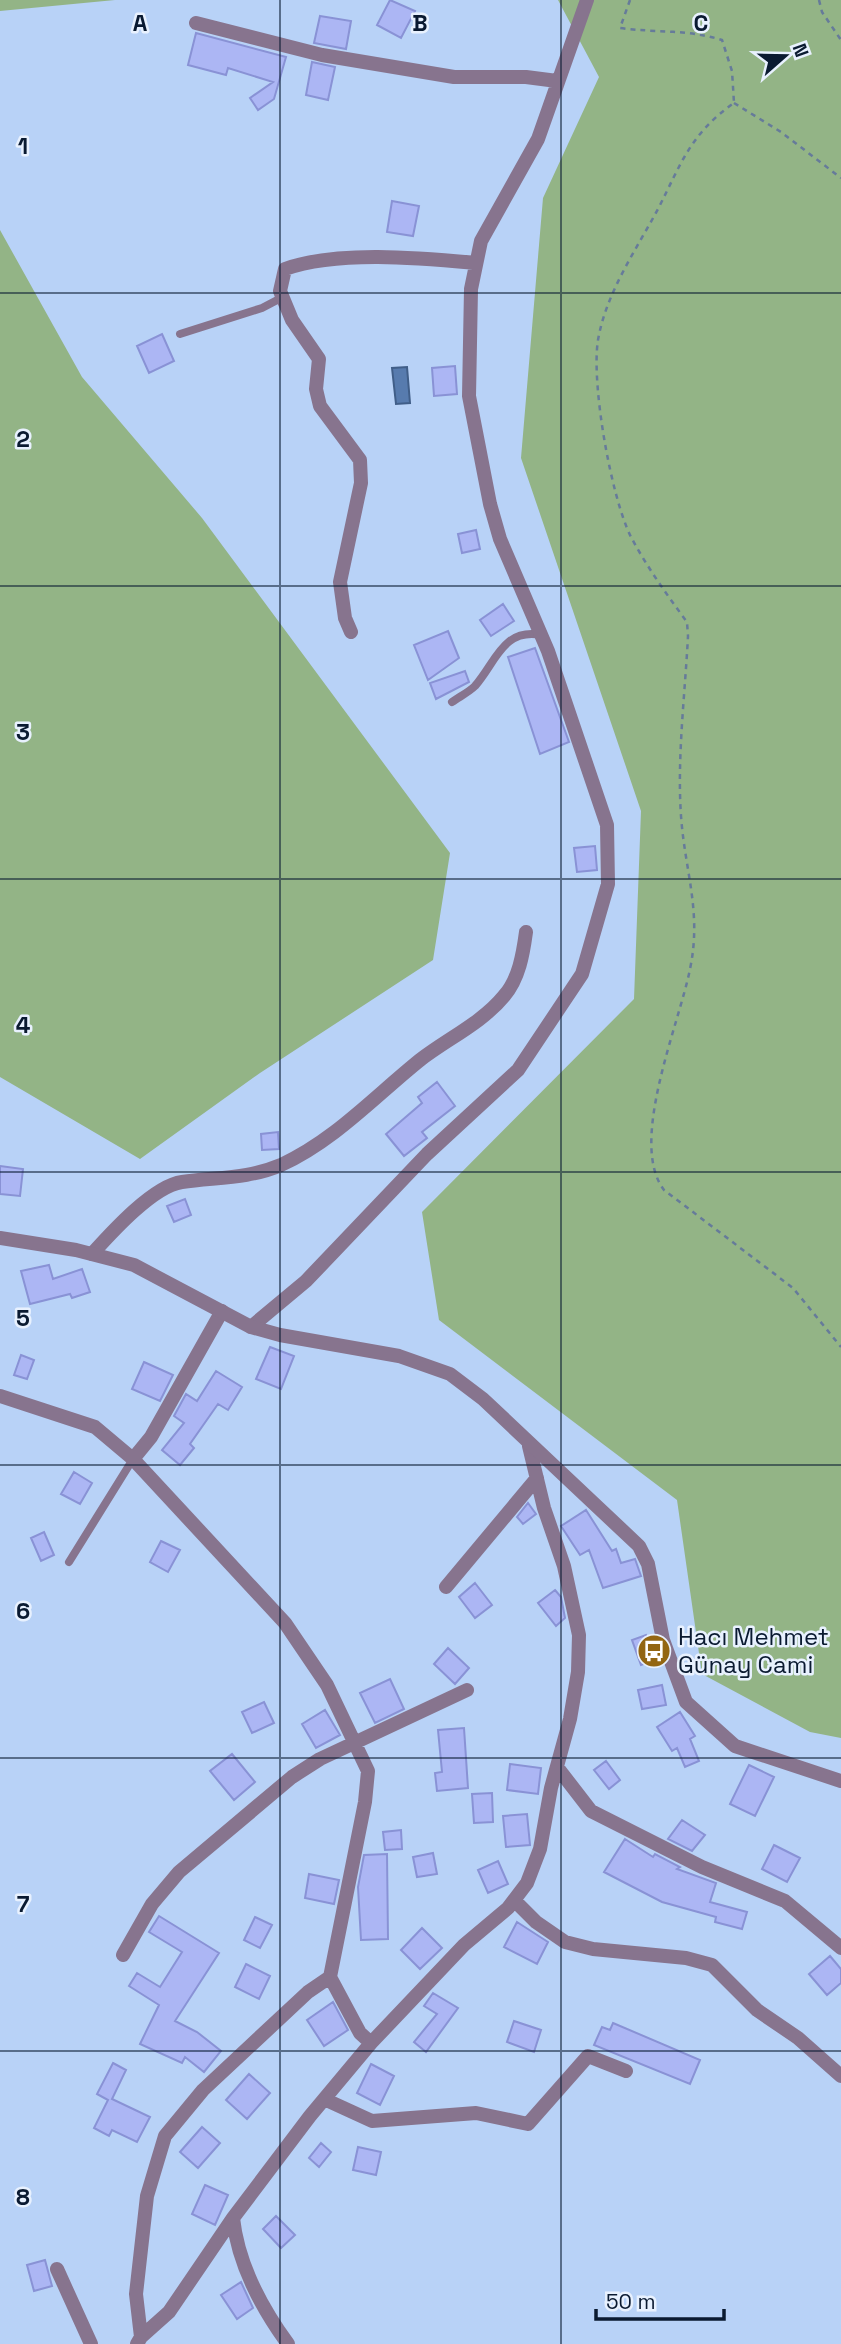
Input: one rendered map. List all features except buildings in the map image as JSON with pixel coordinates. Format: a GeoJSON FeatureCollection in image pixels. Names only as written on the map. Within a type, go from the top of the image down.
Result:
{"type":"FeatureCollection","features":[{"type":"Feature","properties":{"kind":"street"},"geometry":{"type":"LineString","coordinates":[[251,1327],[306,1281],[427,1154],[518,1070],[582,974],[608,884],[607,825],[541,635],[490,504],[469,396],[471,289],[481,241],[538,139],[587,0]]}},
{"type":"Feature","properties":{"kind":"street"},"geometry":{"type":"LineString","coordinates":[[196,23],[322,55],[454,78],[526,77],[557,81]]}},
{"type":"Feature","properties":{"kind":"street"},"geometry":{"type":"LineString","coordinates":[[351,632],[345,618],[340,582],[361,483],[360,460],[320,407],[316,389],[319,359],[292,320],[280,291],[285,269],[310,260],[428,259],[476,263]]}},
{"type":"Feature","properties":{"kind":"street"},"geometry":{"type":"LineString","coordinates":[[92,1254],[141,1207],[179,1182],[256,1174],[302,1155],[325,1140],[421,1060],[505,996],[523,960],[526,932]]}},
{"type":"Feature","properties":{"kind":"street"},"geometry":{"type":"LineString","coordinates":[[0,1238],[92,1254],[134,1265],[251,1327],[280,1335],[399,1356],[450,1374],[483,1399],[529,1446],[613,1519],[639,1546],[648,1564],[663,1640],[686,1702],[735,1746],[841,1781]]}},
{"type":"Feature","properties":{"kind":"street"},"geometry":{"type":"LineString","coordinates":[[133,1459],[151,1437],[222,1311]]}},
{"type":"Feature","properties":{"kind":"street"},"geometry":{"type":"LineString","coordinates":[[0,1396],[95,1427],[133,1459],[285,1623],[327,1685],[368,1771],[365,1802],[330,1977],[360,2032],[371,2043]]}},
{"type":"Feature","properties":{"kind":"street"},"geometry":{"type":"LineString","coordinates":[[139,2341],[169,2312],[233,2218],[324,2099],[371,2043],[464,1945],[514,1900],[527,1884],[540,1849],[578,1672],[579,1636],[564,1566],[529,1446]]}},
{"type":"Feature","properties":{"kind":"street"},"geometry":{"type":"LineString","coordinates":[[446,1587],[537,1478]]}},
{"type":"Feature","properties":{"kind":"street"},"geometry":{"type":"LineString","coordinates":[[123,1955],[152,1904],[179,1872],[292,1777],[320,1759],[467,1690]]}},
{"type":"Feature","properties":{"kind":"street"},"geometry":{"type":"LineString","coordinates":[[557,1767],[591,1811],[702,1867],[785,1901],[841,1948]]}},
{"type":"Feature","properties":{"kind":"street"},"geometry":{"type":"LineString","coordinates":[[514,1900],[536,1922],[565,1942],[593,1949],[686,1958],[712,1965],[757,2010],[798,2038],[841,2076]]}},
{"type":"Feature","properties":{"kind":"street"},"geometry":{"type":"LineString","coordinates":[[139,2341],[136,2294],[147,2196],[154,2164],[165,2136],[203,2090],[308,1992],[330,1977]]}},
{"type":"Feature","properties":{"kind":"street"},"geometry":{"type":"LineString","coordinates":[[324,2099],[372,2120],[476,2113],[528,2124],[588,2056],[626,2071]]}},
{"type":"Feature","properties":{"kind":"street"},"geometry":{"type":"LineString","coordinates":[[233,2218],[236,2247],[268,2317],[288,2344]]}},
{"type":"Feature","properties":{"kind":"street"},"geometry":{"type":"LineString","coordinates":[[57,2269],[91,2344]]}},
{"type":"Feature","properties":{"kind":"lane"},"geometry":{"type":"LineString","coordinates":[[180,334],[262,308],[283,297]]}},
{"type":"Feature","properties":{"kind":"lane"},"geometry":{"type":"LineString","coordinates":[[452,702],[473,687],[514,636],[528,633],[541,635]]}},
{"type":"Feature","properties":{"kind":"lane"},"geometry":{"type":"LineString","coordinates":[[69,1562],[133,1459]]}},
{"type":"Feature","properties":{"kind":"path"},"geometry":{"type":"LineString","coordinates":[[630,0],[620,28],[648,32],[692,30],[722,40],[732,71],[734,103]]}},
{"type":"Feature","properties":{"kind":"path"},"geometry":{"type":"LineString","coordinates":[[819,0],[822,12],[841,40]]}},
{"type":"Feature","properties":{"kind":"path"},"geometry":{"type":"LineString","coordinates":[[734,103],[781,132],[841,178]]}},
{"type":"Feature","properties":{"kind":"path"},"geometry":{"type":"LineString","coordinates":[[734,103],[717,114],[687,148],[610,300],[598,338],[596,364],[599,406],[618,505],[631,537],[687,622],[688,636],[681,816],[695,906],[695,944],[685,996],[652,1112],[650,1159],[654,1177],[664,1189],[793,1288],[841,1347]]}},
{"type":"Feature","properties":{"kind":"green space"},"geometry":{"type":"Polygon","coordinates":[[[0,0],[115,0],[0,11],[0,0]]]}},
{"type":"Feature","properties":{"kind":"green space"},"geometry":{"type":"Polygon","coordinates":[[[558,0],[841,0],[841,1738],[810,1732],[702,1674],[677,1500],[439,1320],[422,1212],[634,999],[641,811],[521,458],[543,198],[599,77],[558,0]]]}},
{"type":"Feature","properties":{"kind":"green space"},"geometry":{"type":"Polygon","coordinates":[[[0,230],[82,377],[202,518],[450,853],[433,960],[260,1073],[140,1159],[0,1077],[0,230]]]}},
{"type":"Feature","properties":{"kind":"water"},"geometry":{"type":"Polygon","coordinates":[[[407,367],[410,403],[396,404],[392,368],[407,367]]]}},
{"type":"Feature","properties":{"kind":"place","name":"Hacı Mehmet Günay Cami"},"geometry":{"type":"Point","coordinates":[654,1651]}}]}
